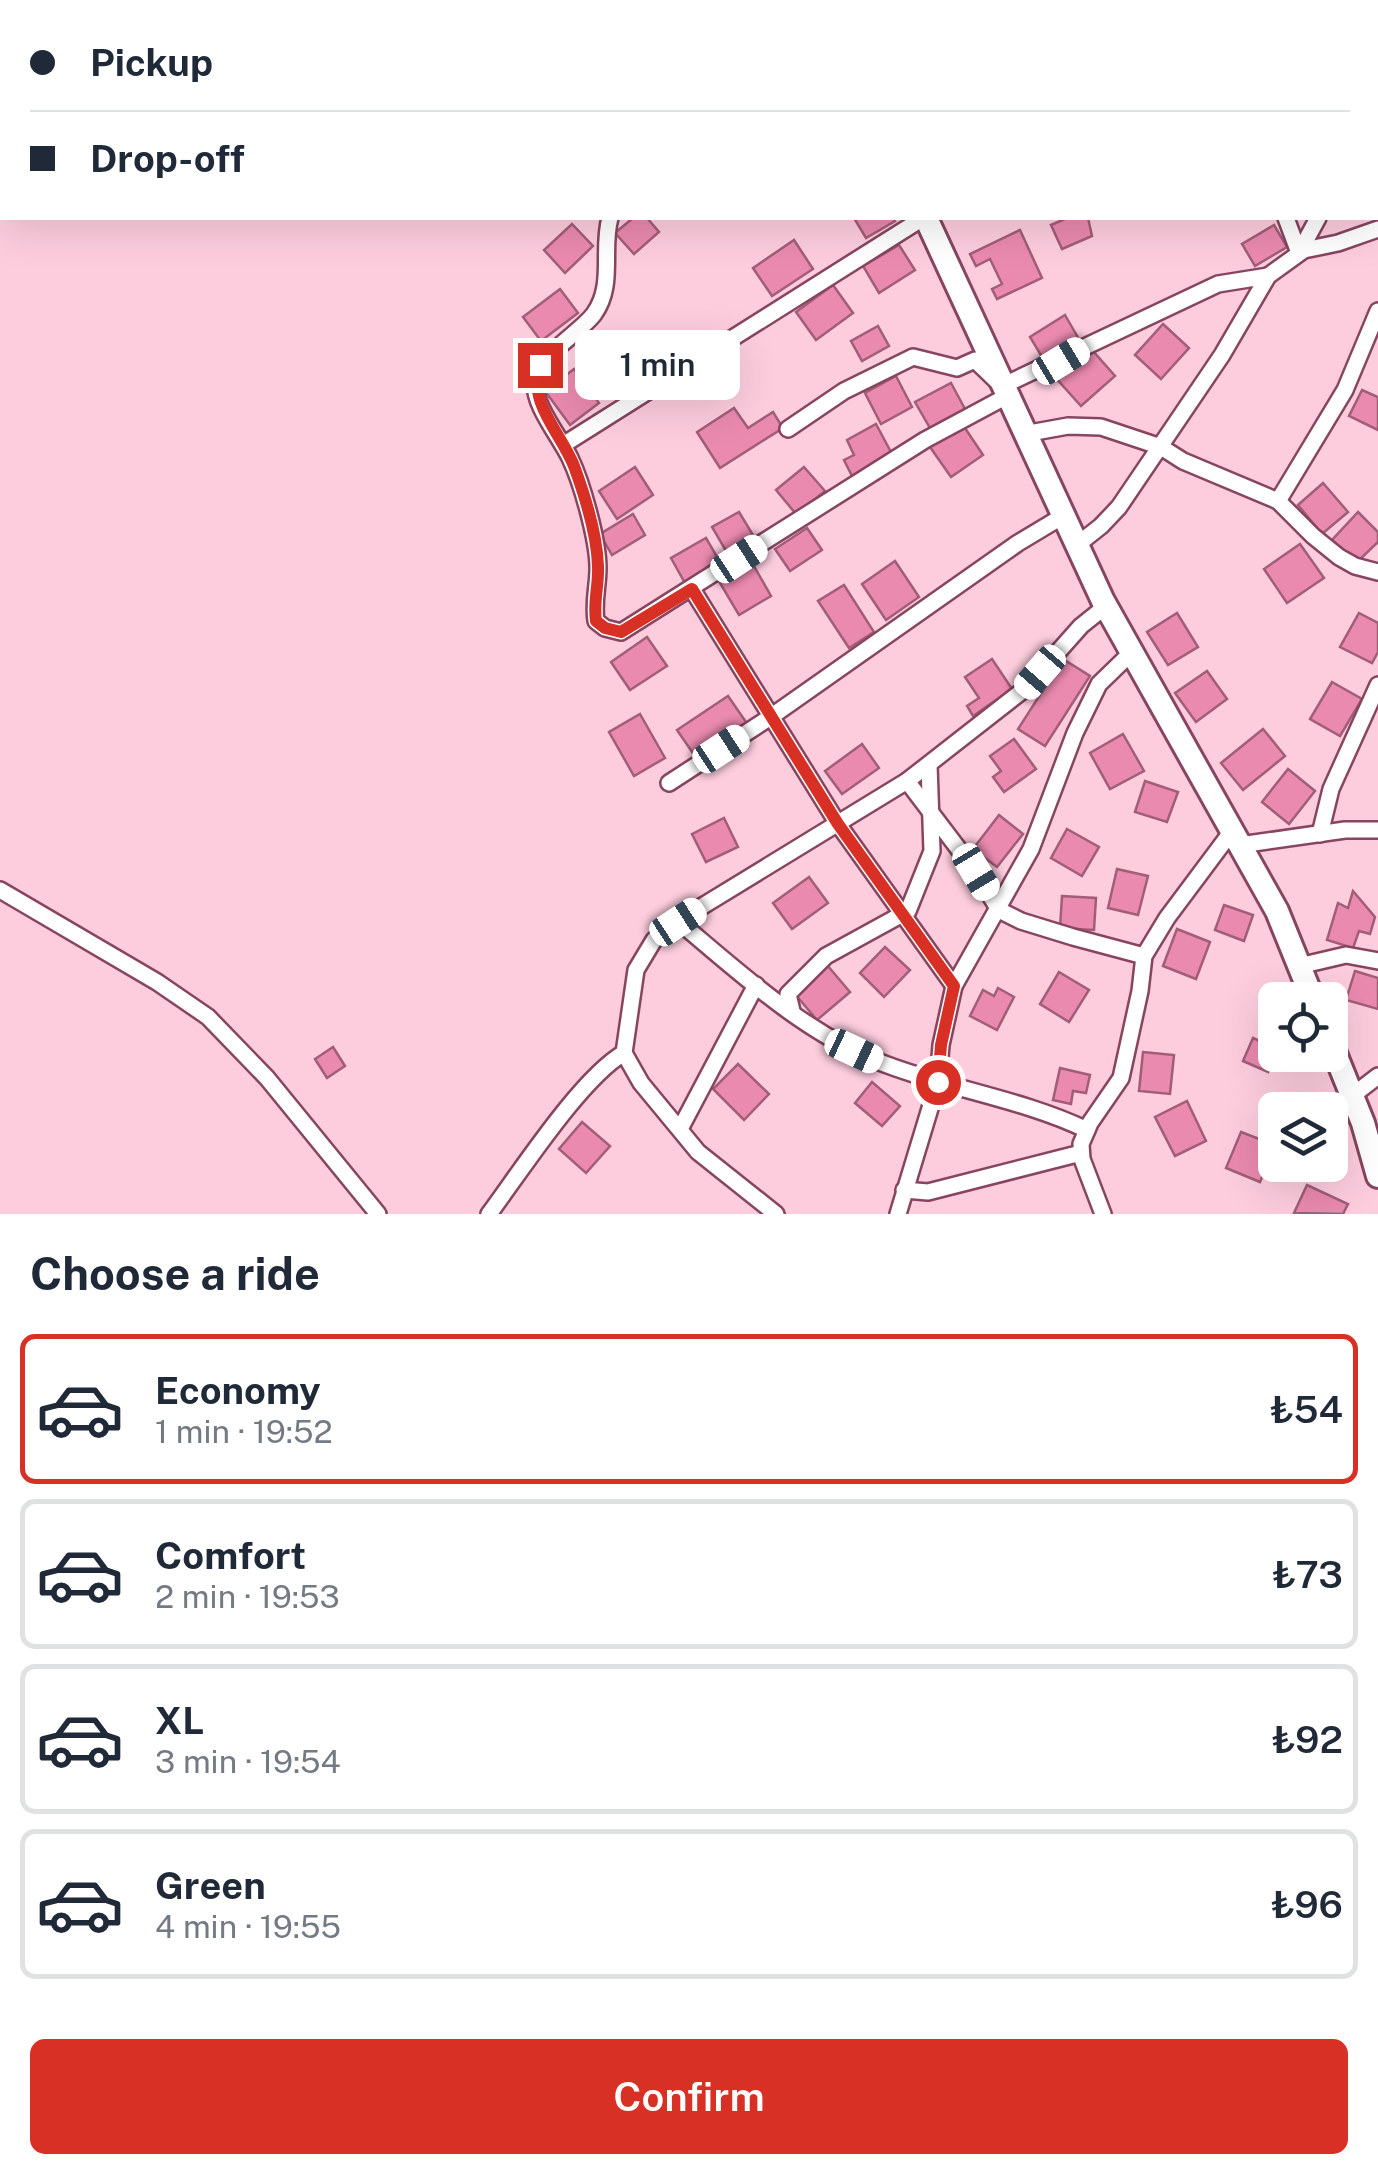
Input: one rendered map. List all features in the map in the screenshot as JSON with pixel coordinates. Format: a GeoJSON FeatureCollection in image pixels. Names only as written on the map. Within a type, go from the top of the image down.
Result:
{"type":"FeatureCollection","features":[{"type":"Feature","properties":{"kind":"street"},"geometry":{"type":"LineString","coordinates":[[610,220],[604,292],[594,314],[540,365],[535,380],[539,401],[584,495],[598,566],[593,604],[596,621],[621,632],[1005,391],[1218,284],[1268,276]]}},
{"type":"Feature","properties":{"kind":"street"},"geometry":{"type":"LineString","coordinates":[[563,445],[921,220]]}},
{"type":"Feature","properties":{"kind":"street"},"geometry":{"type":"LineString","coordinates":[[925,220],[1106,606],[1276,911],[1306,982]]}},
{"type":"Feature","properties":{"kind":"street"},"geometry":{"type":"LineString","coordinates":[[1287,220],[1299,253]]}},
{"type":"Feature","properties":{"kind":"street"},"geometry":{"type":"LineString","coordinates":[[1299,253],[1317,220]]}},
{"type":"Feature","properties":{"kind":"street"},"geometry":{"type":"LineString","coordinates":[[1077,545],[1102,526],[1119,506],[1222,356],[1268,276],[1299,253],[1378,229]]}},
{"type":"Feature","properties":{"kind":"street"},"geometry":{"type":"LineString","coordinates":[[1278,501],[1345,390],[1378,310]]}},
{"type":"Feature","properties":{"kind":"street"},"geometry":{"type":"LineString","coordinates":[[788,429],[844,391],[913,358],[957,368],[975,360],[1005,391]]}},
{"type":"Feature","properties":{"kind":"street"},"geometry":{"type":"LineString","coordinates":[[1024,434],[1068,426],[1102,428],[1161,446],[1196,467],[1278,501],[1339,556],[1355,566],[1378,572]]}},
{"type":"Feature","properties":{"kind":"street"},"geometry":{"type":"LineString","coordinates":[[669,783],[772,716],[1018,542],[1063,516]]}},
{"type":"Feature","properties":{"kind":"street"},"geometry":{"type":"LineString","coordinates":[[692,589],[838,824],[954,986]]}},
{"type":"Feature","properties":{"kind":"street"},"geometry":{"type":"LineString","coordinates":[[776,1214],[698,1152],[642,1083],[624,1052],[636,970],[654,940],[678,922],[907,782],[1026,688],[1081,626],[1106,606]]}},
{"type":"Feature","properties":{"kind":"street"},"geometry":{"type":"LineString","coordinates":[[898,1214],[938,1082],[941,1045],[954,986],[1030,849],[1099,684],[1132,652]]}},
{"type":"Feature","properties":{"kind":"street"},"geometry":{"type":"LineString","coordinates":[[1320,834],[1331,788],[1378,685]]}},
{"type":"Feature","properties":{"kind":"street"},"geometry":{"type":"LineString","coordinates":[[792,1011],[788,994],[826,956],[908,911],[932,851],[929,764]]}},
{"type":"Feature","properties":{"kind":"street"},"geometry":{"type":"LineString","coordinates":[[907,782],[976,872],[999,910],[1021,921],[1144,956]]}},
{"type":"Feature","properties":{"kind":"street"},"geometry":{"type":"LineString","coordinates":[[1102,1214],[1080,1144],[1121,1078],[1144,956],[1166,918],[1236,838],[1378,830]]}},
{"type":"Feature","properties":{"kind":"street"},"geometry":{"type":"LineString","coordinates":[[0,890],[157,982],[208,1017],[267,1078],[378,1214]]}},
{"type":"Feature","properties":{"kind":"street"},"geometry":{"type":"LineString","coordinates":[[678,922],[832,1040],[877,1061],[1038,1109],[1087,1130]]}},
{"type":"Feature","properties":{"kind":"street"},"geometry":{"type":"LineString","coordinates":[[1299,966],[1346,955],[1378,962]]}},
{"type":"Feature","properties":{"kind":"street"},"geometry":{"type":"LineString","coordinates":[[680,1129],[756,985]]}},
{"type":"Feature","properties":{"kind":"street"},"geometry":{"type":"LineString","coordinates":[[489,1214],[568,1110],[612,1060],[624,1052]]}},
{"type":"Feature","properties":{"kind":"street"},"geometry":{"type":"LineString","coordinates":[[1342,1072],[1377,1170]]}},
{"type":"Feature","properties":{"kind":"street"},"geometry":{"type":"LineString","coordinates":[[1352,1096],[1378,1076]]}},
{"type":"Feature","properties":{"kind":"street"},"geometry":{"type":"LineString","coordinates":[[904,1190],[928,1192],[1081,1153]]}},
{"type":"Feature","properties":{"kind":"building"},"geometry":{"type":"Polygon","coordinates":[[[631,220],[649,220],[659,232],[634,254],[615,233],[631,220]]]}},
{"type":"Feature","properties":{"kind":"building"},"geometry":{"type":"Polygon","coordinates":[[[855,220],[895,221],[866,238],[855,220]]]}},
{"type":"Feature","properties":{"kind":"building"},"geometry":{"type":"Polygon","coordinates":[[[1062,220],[1088,220],[1092,236],[1062,249],[1051,225],[1062,220]]]}},
{"type":"Feature","properties":{"kind":"building"},"geometry":{"type":"Polygon","coordinates":[[[572,224],[593,246],[565,273],[544,250],[572,224]]]}},
{"type":"Feature","properties":{"kind":"building"},"geometry":{"type":"Polygon","coordinates":[[[1274,225],[1287,247],[1255,266],[1242,244],[1274,225]]]}},
{"type":"Feature","properties":{"kind":"building"},"geometry":{"type":"Polygon","coordinates":[[[1020,230],[1042,278],[997,299],[992,289],[1002,284],[990,259],[976,266],[970,254],[1020,230]]]}},
{"type":"Feature","properties":{"kind":"building"},"geometry":{"type":"Polygon","coordinates":[[[794,240],[813,269],[772,296],[753,268],[794,240]]]}},
{"type":"Feature","properties":{"kind":"building"},"geometry":{"type":"Polygon","coordinates":[[[899,245],[915,270],[879,293],[863,266],[899,245]]]}},
{"type":"Feature","properties":{"kind":"building"},"geometry":{"type":"Polygon","coordinates":[[[833,285],[853,313],[816,340],[796,312],[833,285]]]}},
{"type":"Feature","properties":{"kind":"building"},"geometry":{"type":"Polygon","coordinates":[[[560,289],[578,313],[541,341],[523,317],[560,289]]]}},
{"type":"Feature","properties":{"kind":"building"},"geometry":{"type":"Polygon","coordinates":[[[1065,315],[1080,341],[1045,362],[1030,337],[1065,315]]]}},
{"type":"Feature","properties":{"kind":"building"},"geometry":{"type":"Polygon","coordinates":[[[1163,324],[1189,348],[1161,379],[1135,355],[1163,324]]]}},
{"type":"Feature","properties":{"kind":"building"},"geometry":{"type":"Polygon","coordinates":[[[878,326],[889,346],[862,361],[851,341],[878,326]]]}},
{"type":"Feature","properties":{"kind":"building"},"geometry":{"type":"Polygon","coordinates":[[[657,340],[674,366],[644,385],[627,358],[657,340]]]}},
{"type":"Feature","properties":{"kind":"building"},"geometry":{"type":"Polygon","coordinates":[[[1093,351],[1115,376],[1081,406],[1054,376],[1078,354],[1083,360],[1093,351]]]}},
{"type":"Feature","properties":{"kind":"building"},"geometry":{"type":"Polygon","coordinates":[[[574,369],[599,403],[570,425],[545,391],[574,369]]]}},
{"type":"Feature","properties":{"kind":"building"},"geometry":{"type":"Polygon","coordinates":[[[896,376],[912,407],[881,424],[865,393],[896,376]]]}},
{"type":"Feature","properties":{"kind":"building"},"geometry":{"type":"Polygon","coordinates":[[[951,383],[965,409],[930,428],[915,402],[951,383]]]}},
{"type":"Feature","properties":{"kind":"building"},"geometry":{"type":"Polygon","coordinates":[[[1362,390],[1378,397],[1378,430],[1349,416],[1362,390]]]}},
{"type":"Feature","properties":{"kind":"building"},"geometry":{"type":"Polygon","coordinates":[[[734,408],[748,428],[773,412],[783,428],[720,468],[697,432],[734,408]]]}},
{"type":"Feature","properties":{"kind":"building"},"geometry":{"type":"Polygon","coordinates":[[[876,424],[892,454],[852,476],[844,460],[854,455],[847,440],[876,424]]]}},
{"type":"Feature","properties":{"kind":"building"},"geometry":{"type":"Polygon","coordinates":[[[963,425],[983,455],[951,477],[930,447],[963,425]]]}},
{"type":"Feature","properties":{"kind":"building"},"geometry":{"type":"Polygon","coordinates":[[[635,467],[653,495],[617,519],[599,491],[635,467]]]}},
{"type":"Feature","properties":{"kind":"building"},"geometry":{"type":"Polygon","coordinates":[[[804,467],[825,491],[796,514],[776,490],[804,467]]]}},
{"type":"Feature","properties":{"kind":"building"},"geometry":{"type":"Polygon","coordinates":[[[1323,483],[1348,512],[1322,534],[1298,505],[1323,483]]]}},
{"type":"Feature","properties":{"kind":"building"},"geometry":{"type":"Polygon","coordinates":[[[739,512],[756,540],[729,556],[712,527],[739,512]]]}},
{"type":"Feature","properties":{"kind":"building"},"geometry":{"type":"Polygon","coordinates":[[[1358,512],[1378,532],[1378,542],[1356,563],[1332,540],[1358,512]]]}},
{"type":"Feature","properties":{"kind":"building"},"geometry":{"type":"Polygon","coordinates":[[[633,514],[645,535],[612,555],[600,534],[633,514]]]}},
{"type":"Feature","properties":{"kind":"building"},"geometry":{"type":"Polygon","coordinates":[[[807,528],[822,550],[790,571],[775,549],[807,528]]]}},
{"type":"Feature","properties":{"kind":"building"},"geometry":{"type":"Polygon","coordinates":[[[706,538],[720,562],[685,583],[671,558],[706,538]]]}},
{"type":"Feature","properties":{"kind":"building"},"geometry":{"type":"Polygon","coordinates":[[[1300,544],[1324,578],[1287,603],[1264,569],[1300,544]]]}},
{"type":"Feature","properties":{"kind":"building"},"geometry":{"type":"Polygon","coordinates":[[[750,559],[771,596],[739,615],[717,578],[750,559]]]}},
{"type":"Feature","properties":{"kind":"building"},"geometry":{"type":"Polygon","coordinates":[[[895,561],[919,597],[886,620],[862,584],[895,561]]]}},
{"type":"Feature","properties":{"kind":"building"},"geometry":{"type":"Polygon","coordinates":[[[844,585],[874,632],[849,648],[818,601],[844,585]]]}},
{"type":"Feature","properties":{"kind":"building"},"geometry":{"type":"Polygon","coordinates":[[[1177,613],[1198,647],[1168,665],[1147,632],[1177,613]]]}},
{"type":"Feature","properties":{"kind":"building"},"geometry":{"type":"Polygon","coordinates":[[[1359,613],[1378,623],[1378,652],[1372,663],[1340,647],[1359,613]]]}},
{"type":"Feature","properties":{"kind":"building"},"geometry":{"type":"Polygon","coordinates":[[[647,637],[667,666],[630,690],[611,662],[647,637]]]}},
{"type":"Feature","properties":{"kind":"building"},"geometry":{"type":"Polygon","coordinates":[[[992,659],[1012,689],[973,716],[967,706],[979,698],[965,677],[992,659]]]}},
{"type":"Feature","properties":{"kind":"building"},"geometry":{"type":"Polygon","coordinates":[[[1063,659],[1090,676],[1045,746],[1018,729],[1063,659]]]}},
{"type":"Feature","properties":{"kind":"building"},"geometry":{"type":"Polygon","coordinates":[[[1207,671],[1227,699],[1196,722],[1175,693],[1207,671]]]}},
{"type":"Feature","properties":{"kind":"building"},"geometry":{"type":"Polygon","coordinates":[[[1332,682],[1362,699],[1340,736],[1310,719],[1332,682]]]}},
{"type":"Feature","properties":{"kind":"building"},"geometry":{"type":"Polygon","coordinates":[[[728,696],[748,725],[697,759],[677,730],[728,696]]]}},
{"type":"Feature","properties":{"kind":"building"},"geometry":{"type":"Polygon","coordinates":[[[640,714],[665,758],[634,776],[609,732],[640,714]]]}},
{"type":"Feature","properties":{"kind":"building"},"geometry":{"type":"Polygon","coordinates":[[[1263,729],[1285,756],[1243,790],[1221,763],[1263,729]]]}},
{"type":"Feature","properties":{"kind":"building"},"geometry":{"type":"Polygon","coordinates":[[[1123,734],[1144,771],[1110,789],[1090,753],[1123,734]]]}},
{"type":"Feature","properties":{"kind":"building"},"geometry":{"type":"Polygon","coordinates":[[[1014,739],[1036,769],[1004,792],[993,777],[1001,771],[990,756],[1014,739]]]}},
{"type":"Feature","properties":{"kind":"building"},"geometry":{"type":"Polygon","coordinates":[[[862,744],[879,768],[842,794],[825,771],[862,744]]]}},
{"type":"Feature","properties":{"kind":"building"},"geometry":{"type":"Polygon","coordinates":[[[1288,769],[1315,791],[1289,824],[1262,802],[1288,769]]]}},
{"type":"Feature","properties":{"kind":"building"},"geometry":{"type":"Polygon","coordinates":[[[1145,781],[1178,792],[1167,822],[1135,812],[1145,781]]]}},
{"type":"Feature","properties":{"kind":"building"},"geometry":{"type":"Polygon","coordinates":[[[999,815],[1023,834],[997,867],[973,849],[999,815]]]}},
{"type":"Feature","properties":{"kind":"building"},"geometry":{"type":"Polygon","coordinates":[[[724,818],[738,847],[706,862],[692,834],[724,818]]]}},
{"type":"Feature","properties":{"kind":"building"},"geometry":{"type":"Polygon","coordinates":[[[1067,829],[1099,847],[1082,876],[1051,858],[1067,829]]]}},
{"type":"Feature","properties":{"kind":"building"},"geometry":{"type":"Polygon","coordinates":[[[1117,869],[1148,876],[1138,915],[1108,908],[1117,869]]]}},
{"type":"Feature","properties":{"kind":"building"},"geometry":{"type":"Polygon","coordinates":[[[809,877],[828,903],[792,929],[773,903],[809,877]]]}},
{"type":"Feature","properties":{"kind":"building"},"geometry":{"type":"Polygon","coordinates":[[[1353,891],[1375,917],[1370,934],[1359,931],[1353,948],[1327,940],[1338,903],[1348,908],[1353,891]]]}},
{"type":"Feature","properties":{"kind":"building"},"geometry":{"type":"Polygon","coordinates":[[[1062,896],[1096,898],[1094,930],[1060,928],[1062,896]]]}},
{"type":"Feature","properties":{"kind":"building"},"geometry":{"type":"Polygon","coordinates":[[[1224,905],[1253,915],[1244,941],[1215,930],[1224,905]]]}},
{"type":"Feature","properties":{"kind":"building"},"geometry":{"type":"Polygon","coordinates":[[[1177,929],[1210,942],[1196,979],[1163,966],[1177,929]]]}},
{"type":"Feature","properties":{"kind":"building"},"geometry":{"type":"Polygon","coordinates":[[[885,947],[910,970],[884,997],[860,973],[885,947]]]}},
{"type":"Feature","properties":{"kind":"building"},"geometry":{"type":"Polygon","coordinates":[[[827,965],[850,992],[817,1020],[794,993],[827,965]]]}},
{"type":"Feature","properties":{"kind":"building"},"geometry":{"type":"Polygon","coordinates":[[[1355,971],[1378,978],[1378,1009],[1348,1001],[1355,971]]]}},
{"type":"Feature","properties":{"kind":"building"},"geometry":{"type":"Polygon","coordinates":[[[1059,972],[1089,990],[1069,1022],[1040,1004],[1059,972]]]}},
{"type":"Feature","properties":{"kind":"building"},"geometry":{"type":"Polygon","coordinates":[[[998,988],[1014,997],[997,1030],[970,1016],[983,990],[994,996],[998,988]]]}},
{"type":"Feature","properties":{"kind":"building"},"geometry":{"type":"Polygon","coordinates":[[[1253,1038],[1258,1040],[1258,1068],[1243,1061],[1253,1038]]]}},
{"type":"Feature","properties":{"kind":"building"},"geometry":{"type":"Polygon","coordinates":[[[333,1047],[345,1066],[327,1078],[315,1059],[333,1047]]]}},
{"type":"Feature","properties":{"kind":"building"},"geometry":{"type":"Polygon","coordinates":[[[1143,1052],[1174,1055],[1170,1094],[1139,1091],[1143,1052]]]}},
{"type":"Feature","properties":{"kind":"building"},"geometry":{"type":"Polygon","coordinates":[[[738,1064],[769,1094],[744,1120],[713,1089],[738,1064]]]}},
{"type":"Feature","properties":{"kind":"building"},"geometry":{"type":"Polygon","coordinates":[[[1060,1068],[1090,1075],[1086,1093],[1073,1091],[1071,1104],[1053,1100],[1060,1068]]]}},
{"type":"Feature","properties":{"kind":"building"},"geometry":{"type":"Polygon","coordinates":[[[872,1082],[900,1106],[882,1126],[855,1103],[872,1082]]]}},
{"type":"Feature","properties":{"kind":"building"},"geometry":{"type":"Polygon","coordinates":[[[1187,1101],[1206,1141],[1175,1156],[1155,1117],[1187,1101]]]}},
{"type":"Feature","properties":{"kind":"building"},"geometry":{"type":"Polygon","coordinates":[[[582,1122],[610,1146],[586,1173],[559,1149],[582,1122]]]}},
{"type":"Feature","properties":{"kind":"building"},"geometry":{"type":"Polygon","coordinates":[[[1241,1132],[1258,1138],[1258,1181],[1226,1168],[1241,1132]]]}},
{"type":"Feature","properties":{"kind":"building"},"geometry":{"type":"Polygon","coordinates":[[[1307,1185],[1348,1204],[1343,1214],[1294,1213],[1307,1185]]]}},
{"type":"Feature","properties":{"kind":"route"},"geometry":{"type":"LineString","coordinates":[[540,365],[535,380],[539,401],[572,460],[584,495],[598,566],[593,604],[596,621],[621,632],[692,589],[838,824],[954,986],[941,1045],[938,1082]]}}]}
